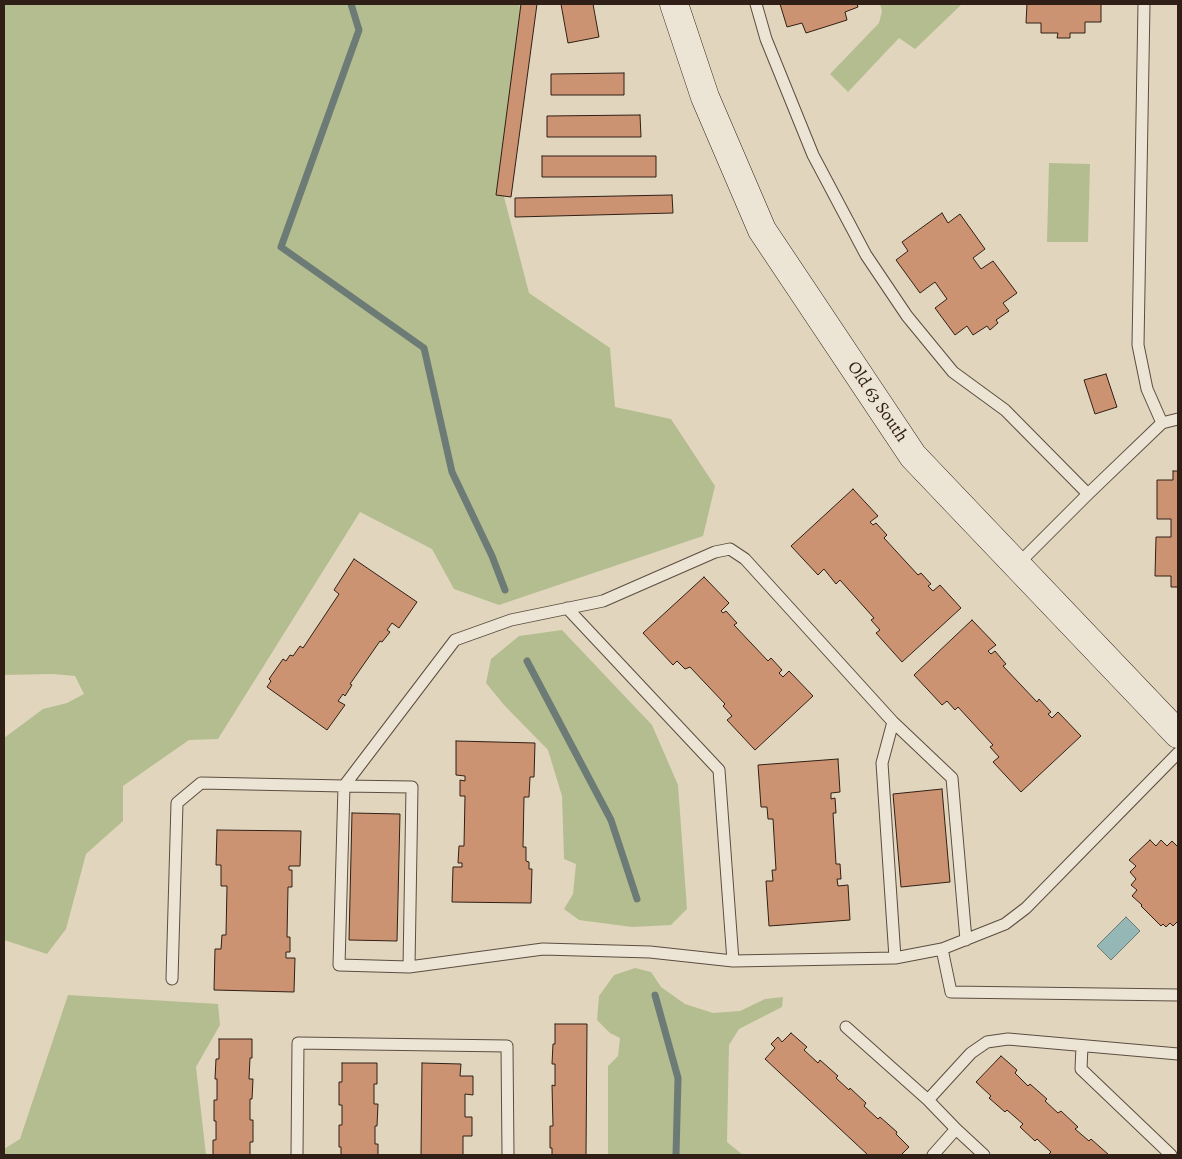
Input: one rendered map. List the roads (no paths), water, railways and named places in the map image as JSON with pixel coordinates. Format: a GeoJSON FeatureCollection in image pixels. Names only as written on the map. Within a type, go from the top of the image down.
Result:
{"type":"FeatureCollection","features":[{"type":"Feature","properties":{"kind":"main road","name":"Old 63 South"},"geometry":{"type":"LineString","coordinates":[[674,4],[705,97],[762,230],[913,456],[1178,734]]}},
{"type":"Feature","properties":{"kind":"lane"},"geometry":{"type":"LineString","coordinates":[[756,4],[766,39],[813,154],[866,255],[902,309],[953,372],[1005,410],[1088,494]]}},
{"type":"Feature","properties":{"kind":"lane"},"geometry":{"type":"LineString","coordinates":[[1144,4],[1138,345],[1147,388],[1162,423]]}},
{"type":"Feature","properties":{"kind":"lane"},"geometry":{"type":"LineString","coordinates":[[1017,565],[1162,423],[1178,419]]}},
{"type":"Feature","properties":{"kind":"lane"},"geometry":{"type":"LineString","coordinates":[[966,940],[952,778],[893,722],[745,559],[730,550],[714,552],[604,601],[511,620],[455,640],[344,786],[339,965],[409,966],[542,948],[650,952],[733,961],[895,958],[942,949],[966,940],[1005,924],[1026,908],[1178,753]]}},
{"type":"Feature","properties":{"kind":"lane"},"geometry":{"type":"LineString","coordinates":[[567,608],[719,770],[733,961]]}},
{"type":"Feature","properties":{"kind":"lane"},"geometry":{"type":"LineString","coordinates":[[893,722],[882,763],[895,958]]}},
{"type":"Feature","properties":{"kind":"lane"},"geometry":{"type":"LineString","coordinates":[[172,979],[178,803],[201,783],[412,787],[409,966]]}},
{"type":"Feature","properties":{"kind":"lane"},"geometry":{"type":"LineString","coordinates":[[942,949],[951,992],[1178,995]]}},
{"type":"Feature","properties":{"kind":"lane"},"geometry":{"type":"LineString","coordinates":[[846,1027],[928,1100],[984,1155]]}},
{"type":"Feature","properties":{"kind":"lane"},"geometry":{"type":"LineString","coordinates":[[928,1100],[971,1053],[987,1042],[1008,1039],[1178,1054]]}},
{"type":"Feature","properties":{"kind":"lane"},"geometry":{"type":"LineString","coordinates":[[297,1155],[298,1043],[507,1046],[508,1155]]}},
{"type":"Feature","properties":{"kind":"lane"},"geometry":{"type":"LineString","coordinates":[[1082,1046],[1081,1069],[1171,1155]]}},
{"type":"Feature","properties":{"kind":"lane"},"geometry":{"type":"LineString","coordinates":[[932,1155],[956,1129]]}},
{"type":"Feature","properties":{"kind":"water"},"geometry":{"type":"Polygon","coordinates":[[[1126,917],[1140,931],[1111,960],[1097,946],[1126,917]]]}},
{"type":"Feature","properties":{"kind":"waterway"},"geometry":{"type":"LineString","coordinates":[[351,4],[359,30],[281,247],[424,348],[452,472],[492,556],[505,590]]}},
{"type":"Feature","properties":{"kind":"waterway"},"geometry":{"type":"LineString","coordinates":[[527,661],[611,820],[637,899]]}},
{"type":"Feature","properties":{"kind":"waterway"},"geometry":{"type":"LineString","coordinates":[[655,995],[678,1078],[676,1155]]}}]}
